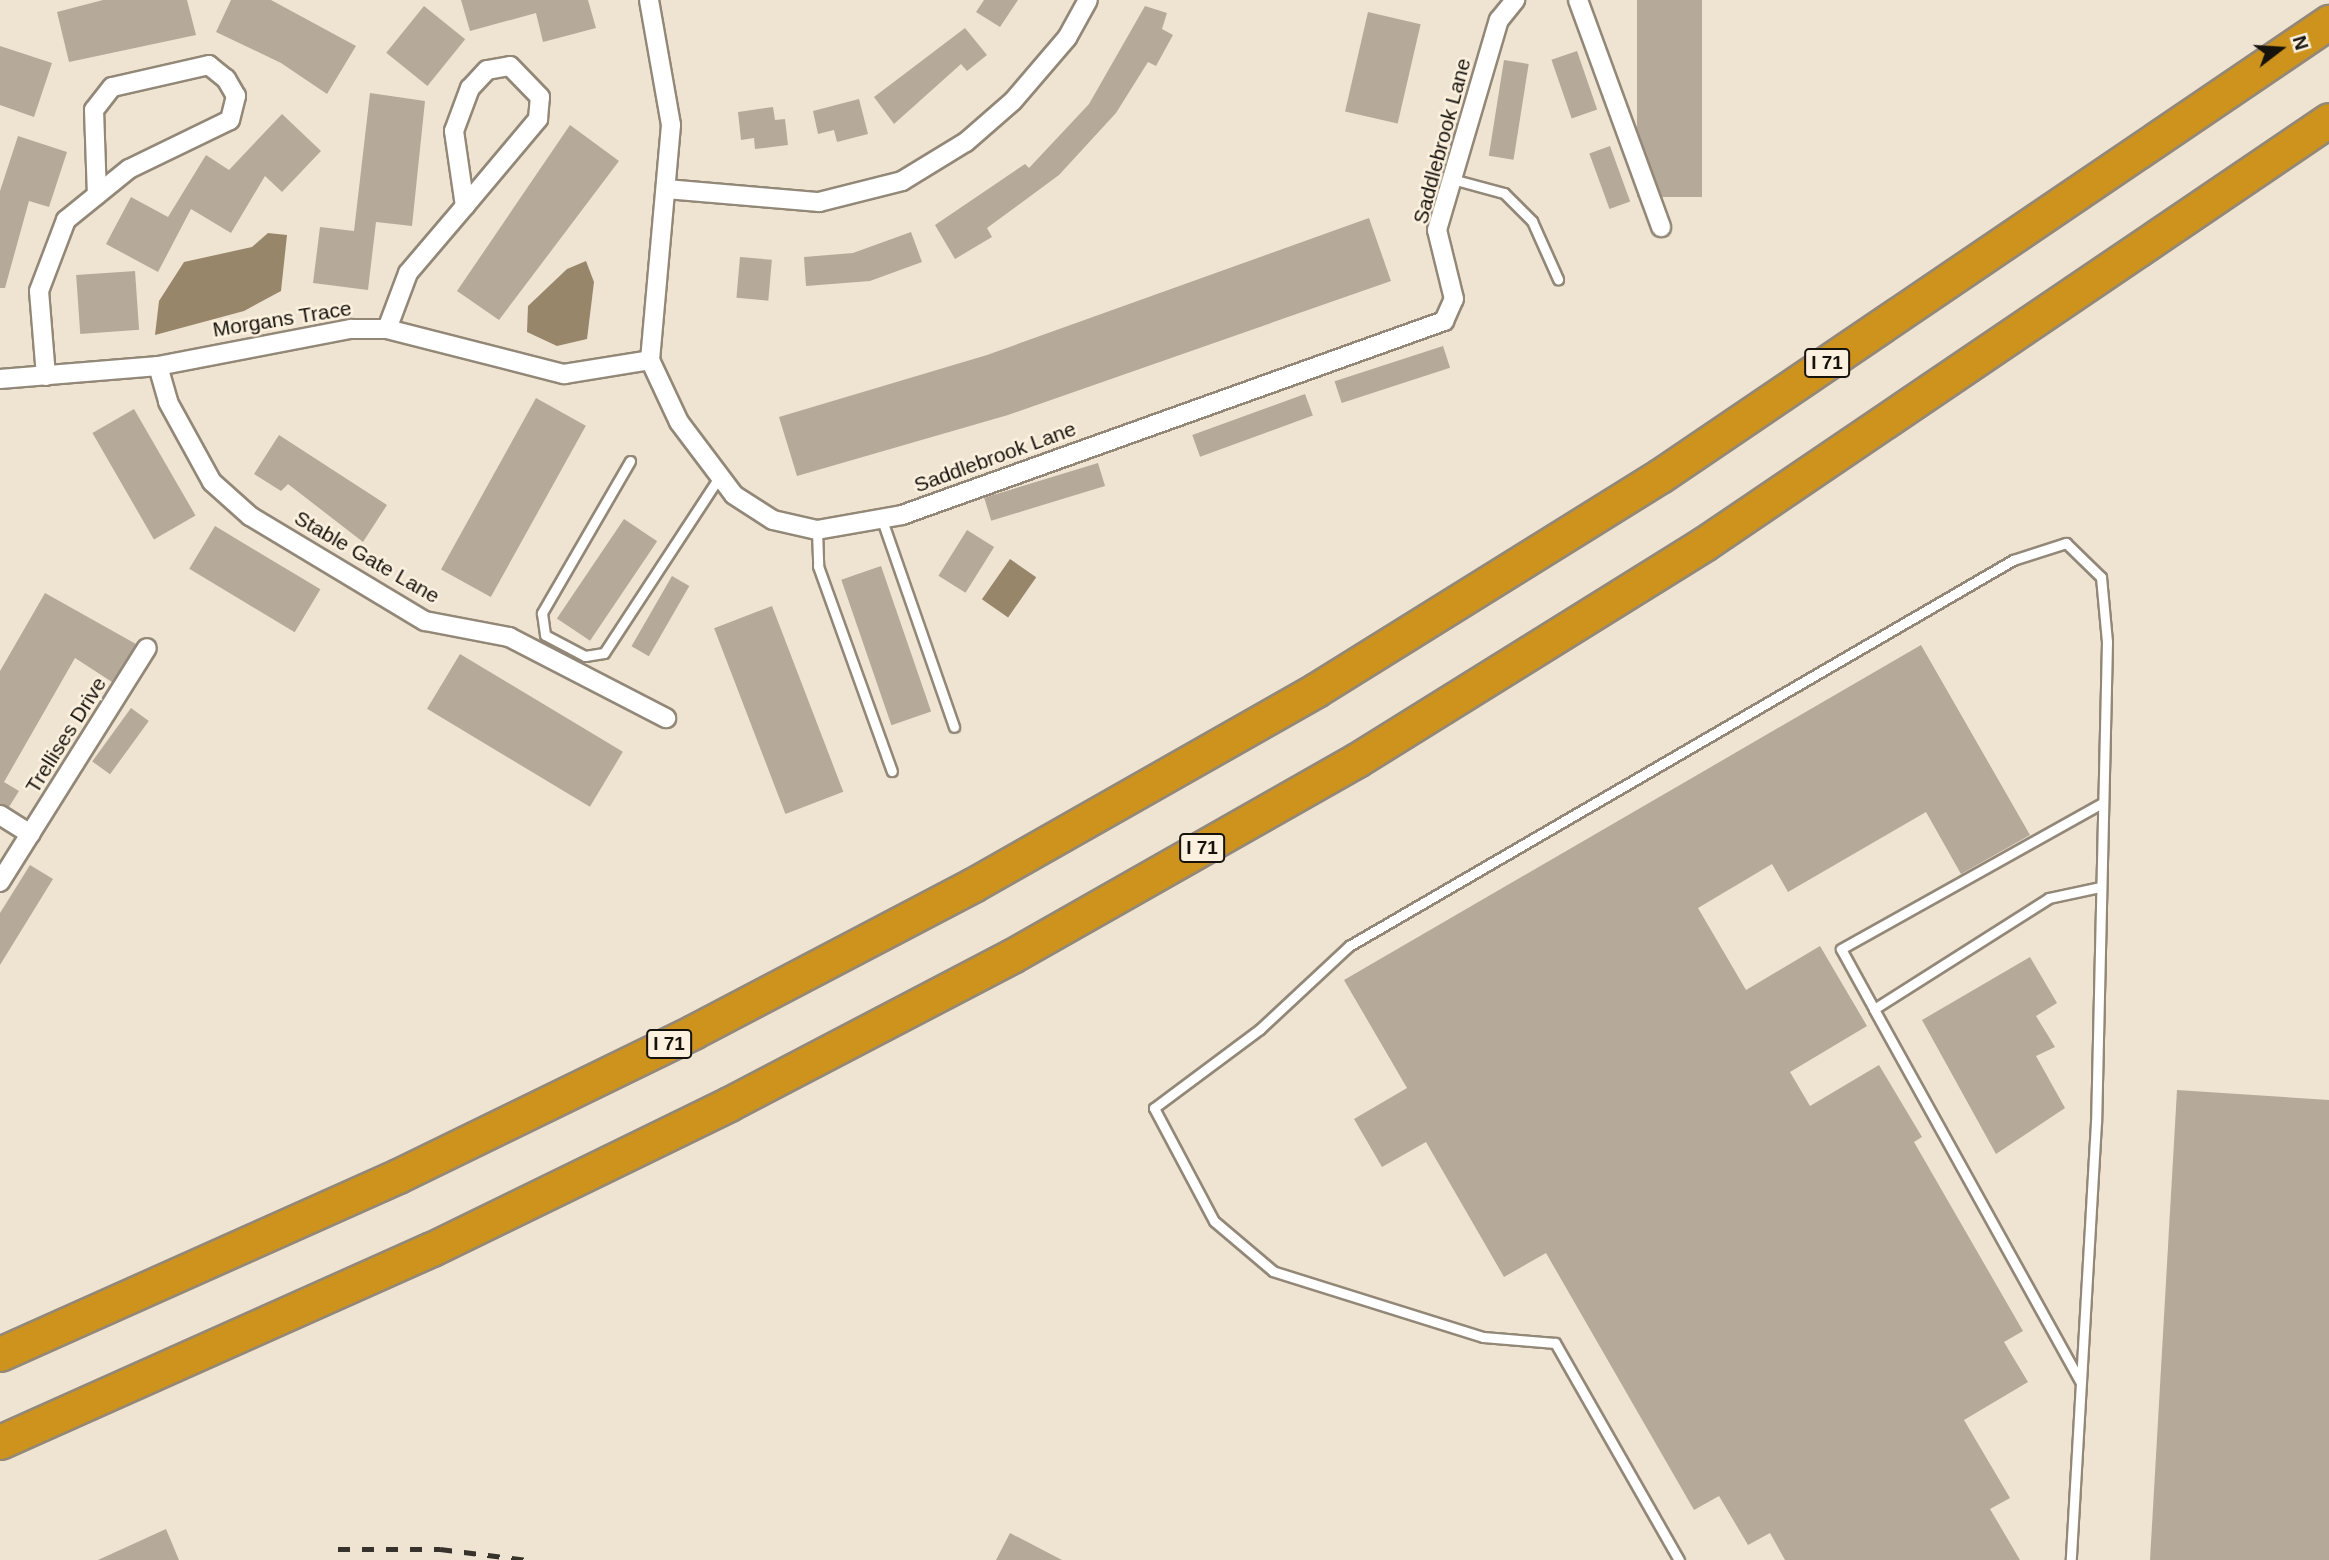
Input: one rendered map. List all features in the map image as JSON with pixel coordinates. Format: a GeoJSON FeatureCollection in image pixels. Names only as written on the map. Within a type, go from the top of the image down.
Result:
{"type":"FeatureCollection","features":[{"type":"Feature","properties":{"kind":"highway","name":"I 71"},"geometry":{"type":"LineString","coordinates":[[0,1354],[398,1176],[693,1032],[973,885],[1292,704],[1660,476],[2329,22]]}},
{"type":"Feature","properties":{"kind":"highway","name":"I 71"},"geometry":{"type":"LineString","coordinates":[[0,1442],[432,1249],[729,1104],[1036,942],[1357,760],[1704,544],[2329,120]]}},
{"type":"Feature","properties":{"kind":"street"},"geometry":{"type":"LineString","coordinates":[[649,0],[671,125],[650,360]]}},
{"type":"Feature","properties":{"kind":"street"},"geometry":{"type":"LineString","coordinates":[[666,189],[819,202],[902,181],[966,142],[1013,101],[1067,38],[1088,0]]}},
{"type":"Feature","properties":{"kind":"street","name":"Saddlebrook Lane"},"geometry":{"type":"LineString","coordinates":[[650,360],[679,422],[718,479],[773,520],[817,530],[882,520],[1444,321],[1454,299],[1437,230],[1499,20],[1515,0]]}},
{"type":"Feature","properties":{"kind":"street"},"geometry":{"type":"LineString","coordinates":[[1578,0],[1661,227]]}},
{"type":"Feature","properties":{"kind":"street"},"geometry":{"type":"LineString","coordinates":[[46,376],[40,291],[65,220],[129,169],[230,120],[236,96],[226,79],[209,65],[112,87],[94,110],[97,195]]}},
{"type":"Feature","properties":{"kind":"street"},"geometry":{"type":"LineString","coordinates":[[387,329],[408,273],[465,206],[538,119],[540,97],[510,66],[487,70],[470,88],[454,131],[465,206]]}},
{"type":"Feature","properties":{"kind":"street","name":"Morgans Trace"},"geometry":{"type":"LineString","coordinates":[[0,379],[158,366],[302,335],[387,329],[564,374],[650,360]]}},
{"type":"Feature","properties":{"kind":"street","name":"Stable Gate Lane"},"geometry":{"type":"LineString","coordinates":[[158,366],[168,402],[212,481],[250,516],[425,621],[509,637],[666,718]]}},
{"type":"Feature","properties":{"kind":"street","name":"Trellises Drive"},"geometry":{"type":"LineString","coordinates":[[0,882],[147,648]]}},
{"type":"Feature","properties":{"kind":"street"},"geometry":{"type":"LineString","coordinates":[[0,815],[30,834]]}},
{"type":"Feature","properties":{"kind":"lane"},"geometry":{"type":"LineString","coordinates":[[1452,179],[1504,193],[1532,221],[1558,279]]}},
{"type":"Feature","properties":{"kind":"lane"},"geometry":{"type":"LineString","coordinates":[[631,461],[542,613],[545,635],[585,656],[604,653],[718,479]]}},
{"type":"Feature","properties":{"kind":"lane"},"geometry":{"type":"LineString","coordinates":[[882,520],[954,727]]}},
{"type":"Feature","properties":{"kind":"lane"},"geometry":{"type":"LineString","coordinates":[[817,530],[818,566],[892,771]]}},
{"type":"Feature","properties":{"kind":"lane"},"geometry":{"type":"LineString","coordinates":[[1679,1560],[1555,1343],[1483,1337],[1273,1271],[1214,1221],[1154,1108],[1261,1029],[1349,946],[2013,560],[2066,543],[2101,578],[2107,642],[2099,887],[2096,1122],[2071,1560]]}},
{"type":"Feature","properties":{"kind":"lane"},"geometry":{"type":"LineString","coordinates":[[2081,1382],[1841,950],[2101,804]]}},
{"type":"Feature","properties":{"kind":"lane"},"geometry":{"type":"LineString","coordinates":[[1874,1009],[2049,898],[2099,887]]}},
{"type":"Feature","properties":{"kind":"shaded area"},"geometry":{"type":"Polygon","coordinates":[[[268,233],[287,235],[281,291],[244,311],[155,335],[159,301],[184,262],[252,247],[268,233]]]}},
{"type":"Feature","properties":{"kind":"shaded area"},"geometry":{"type":"Polygon","coordinates":[[[586,261],[594,282],[587,339],[557,346],[527,332],[528,306],[567,269],[586,261]]]}},
{"type":"Feature","properties":{"kind":"shaded area"},"geometry":{"type":"Polygon","coordinates":[[[1010,559],[1036,577],[1008,617],[982,599],[1010,559]]]}},
{"type":"Feature","properties":{"kind":"building"},"geometry":{"type":"Polygon","coordinates":[[[103,0],[187,0],[196,35],[69,62],[57,12],[103,0]]]}},
{"type":"Feature","properties":{"kind":"building"},"geometry":{"type":"Polygon","coordinates":[[[231,0],[271,0],[356,46],[327,94],[281,63],[216,32],[231,0]]]}},
{"type":"Feature","properties":{"kind":"building"},"geometry":{"type":"Polygon","coordinates":[[[461,0],[588,0],[596,28],[543,42],[536,13],[470,31],[461,0]]]}},
{"type":"Feature","properties":{"kind":"building"},"geometry":{"type":"Polygon","coordinates":[[[984,0],[1018,0],[1000,27],[976,12],[984,0]]]}},
{"type":"Feature","properties":{"kind":"building"},"geometry":{"type":"Polygon","coordinates":[[[1637,0],[1702,0],[1702,197],[1637,197],[1637,0]]]}},
{"type":"Feature","properties":{"kind":"building"},"geometry":{"type":"Polygon","coordinates":[[[424,6],[465,39],[427,86],[386,53],[424,6]]]}},
{"type":"Feature","properties":{"kind":"building"},"geometry":{"type":"Polygon","coordinates":[[[1145,6],[1167,13],[1162,29],[1173,35],[1156,66],[1148,62],[1116,113],[1059,175],[987,228],[992,237],[955,259],[935,225],[1025,164],[1029,168],[1089,104],[1145,6]]]}},
{"type":"Feature","properties":{"kind":"building"},"geometry":{"type":"Polygon","coordinates":[[[1368,12],[1421,24],[1398,124],[1345,111],[1368,12]]]}},
{"type":"Feature","properties":{"kind":"building"},"geometry":{"type":"Polygon","coordinates":[[[965,28],[987,55],[967,71],[961,64],[894,124],[874,97],[965,28]]]}},
{"type":"Feature","properties":{"kind":"building"},"geometry":{"type":"Polygon","coordinates":[[[0,46],[52,63],[34,117],[0,105],[0,46]]]}},
{"type":"Feature","properties":{"kind":"building"},"geometry":{"type":"Polygon","coordinates":[[[1577,51],[1597,110],[1572,118],[1551,60],[1577,51]]]}},
{"type":"Feature","properties":{"kind":"building"},"geometry":{"type":"Polygon","coordinates":[[[1504,60],[1529,64],[1514,160],[1489,156],[1504,60]]]}},
{"type":"Feature","properties":{"kind":"building"},"geometry":{"type":"Polygon","coordinates":[[[370,93],[425,101],[412,226],[376,222],[368,290],[313,283],[320,227],[354,231],[370,93]]]}},
{"type":"Feature","properties":{"kind":"building"},"geometry":{"type":"Polygon","coordinates":[[[859,99],[868,134],[837,142],[834,130],[818,134],[813,111],[859,99]]]}},
{"type":"Feature","properties":{"kind":"building"},"geometry":{"type":"Polygon","coordinates":[[[773,107],[775,120],[785,119],[788,145],[755,149],[754,138],[741,140],[738,112],[773,107]]]}},
{"type":"Feature","properties":{"kind":"building"},"geometry":{"type":"Polygon","coordinates":[[[282,114],[321,151],[282,192],[265,176],[231,233],[191,209],[158,272],[106,244],[131,197],[168,217],[206,155],[229,170],[282,114]]]}},
{"type":"Feature","properties":{"kind":"building"},"geometry":{"type":"Polygon","coordinates":[[[570,125],[619,161],[499,320],[457,291],[570,125]]]}},
{"type":"Feature","properties":{"kind":"building"},"geometry":{"type":"Polygon","coordinates":[[[18,136],[67,152],[49,207],[29,201],[5,288],[0,288],[0,191],[18,136]]]}},
{"type":"Feature","properties":{"kind":"building"},"geometry":{"type":"Polygon","coordinates":[[[1610,146],[1630,201],[1610,209],[1589,154],[1610,146]]]}},
{"type":"Feature","properties":{"kind":"building"},"geometry":{"type":"Polygon","coordinates":[[[1369,218],[1391,281],[1008,415],[797,476],[779,417],[987,355],[1369,218]]]}},
{"type":"Feature","properties":{"kind":"building"},"geometry":{"type":"Polygon","coordinates":[[[911,232],[922,262],[870,281],[806,286],[804,257],[853,253],[911,232]]]}},
{"type":"Feature","properties":{"kind":"building"},"geometry":{"type":"Polygon","coordinates":[[[740,257],[772,260],[768,301],[736,298],[740,257]]]}},
{"type":"Feature","properties":{"kind":"building"},"geometry":{"type":"Polygon","coordinates":[[[135,271],[139,330],[80,334],[76,275],[135,271]]]}},
{"type":"Feature","properties":{"kind":"building"},"geometry":{"type":"Polygon","coordinates":[[[1443,346],[1450,368],[1342,403],[1335,381],[1443,346]]]}},
{"type":"Feature","properties":{"kind":"building"},"geometry":{"type":"Polygon","coordinates":[[[1305,394],[1313,416],[1200,457],[1192,435],[1305,394]]]}},
{"type":"Feature","properties":{"kind":"building"},"geometry":{"type":"Polygon","coordinates":[[[536,398],[586,426],[491,597],[441,569],[536,398]]]}},
{"type":"Feature","properties":{"kind":"building"},"geometry":{"type":"Polygon","coordinates":[[[134,409],[196,516],[154,540],[92,433],[134,409]]]}},
{"type":"Feature","properties":{"kind":"building"},"geometry":{"type":"Polygon","coordinates":[[[279,435],[387,505],[363,542],[288,484],[281,491],[254,474],[279,435]]]}},
{"type":"Feature","properties":{"kind":"building"},"geometry":{"type":"Polygon","coordinates":[[[1098,463],[1105,486],[991,521],[984,498],[1098,463]]]}},
{"type":"Feature","properties":{"kind":"building"},"geometry":{"type":"Polygon","coordinates":[[[624,519],[657,541],[590,641],[557,618],[624,519]]]}},
{"type":"Feature","properties":{"kind":"building"},"geometry":{"type":"Polygon","coordinates":[[[215,526],[320,589],[295,632],[189,569],[215,526]]]}},
{"type":"Feature","properties":{"kind":"building"},"geometry":{"type":"Polygon","coordinates":[[[967,530],[994,547],[966,593],[938,576],[967,530]]]}},
{"type":"Feature","properties":{"kind":"building"},"geometry":{"type":"Polygon","coordinates":[[[881,566],[931,712],[891,725],[841,580],[881,566]]]}},
{"type":"Feature","properties":{"kind":"building"},"geometry":{"type":"Polygon","coordinates":[[[672,576],[689,586],[649,656],[632,646],[672,576]]]}},
{"type":"Feature","properties":{"kind":"building"},"geometry":{"type":"Polygon","coordinates":[[[45,593],[136,644],[112,682],[75,658],[4,782],[19,791],[9,807],[0,804],[0,671],[45,593]]]}},
{"type":"Feature","properties":{"kind":"building"},"geometry":{"type":"Polygon","coordinates":[[[772,606],[843,792],[785,814],[714,628],[772,606]]]}},
{"type":"Feature","properties":{"kind":"building"},"geometry":{"type":"Polygon","coordinates":[[[1921,645],[2030,835],[1961,874],[1926,812],[1788,892],[1772,864],[1698,908],[1746,990],[1820,946],[1867,1026],[1790,1072],[1810,1106],[1879,1065],[1922,1137],[1914,1142],[2023,1331],[2004,1342],[2028,1382],[1964,1420],[2010,1498],[1990,1509],[2020,1560],[1785,1560],[1770,1533],[1748,1545],[1719,1496],[1694,1510],[1546,1253],[1504,1277],[1426,1142],[1382,1167],[1354,1119],[1407,1088],[1344,980],[1921,645]]]}},
{"type":"Feature","properties":{"kind":"building"},"geometry":{"type":"Polygon","coordinates":[[[460,654],[623,752],[590,807],[427,709],[460,654]]]}},
{"type":"Feature","properties":{"kind":"building"},"geometry":{"type":"Polygon","coordinates":[[[131,708],[149,721],[110,774],[92,761],[131,708]]]}},
{"type":"Feature","properties":{"kind":"building"},"geometry":{"type":"Polygon","coordinates":[[[30,865],[53,879],[0,965],[0,913],[30,865]]]}},
{"type":"Feature","properties":{"kind":"building"},"geometry":{"type":"Polygon","coordinates":[[[2030,957],[2057,1003],[2036,1016],[2055,1047],[2036,1056],[2065,1108],[1996,1154],[1922,1020],[2030,957]]]}},
{"type":"Feature","properties":{"kind":"building"},"geometry":{"type":"Polygon","coordinates":[[[2177,1090],[2329,1100],[2329,1560],[2150,1560],[2177,1090]]]}},
{"type":"Feature","properties":{"kind":"building"},"geometry":{"type":"Polygon","coordinates":[[[166,1529],[179,1560],[98,1560],[166,1529]]]}},
{"type":"Feature","properties":{"kind":"building"},"geometry":{"type":"Polygon","coordinates":[[[1010,1533],[1062,1560],[996,1560],[1010,1533]]]}},
{"type":"Feature","properties":{"kind":"railway"},"geometry":{"type":"LineString","coordinates":[[338,1549],[440,1549],[527,1560]]}}]}
